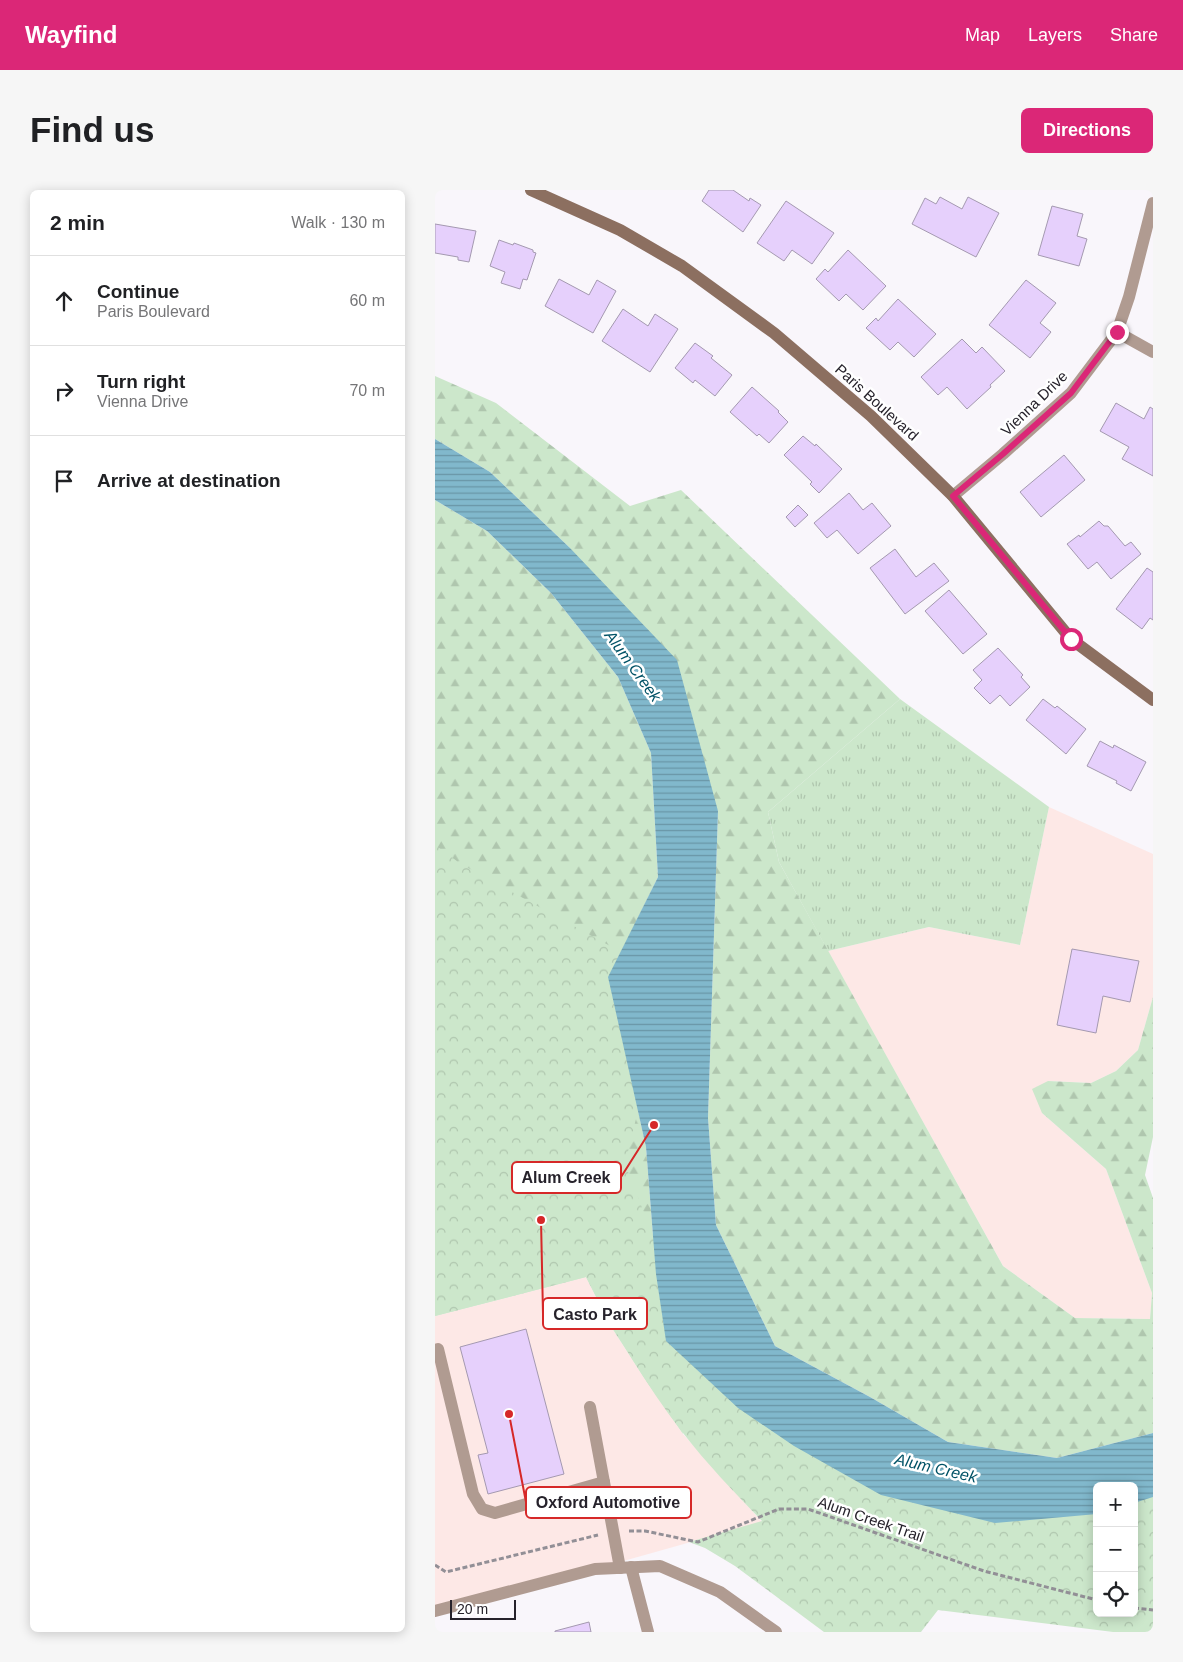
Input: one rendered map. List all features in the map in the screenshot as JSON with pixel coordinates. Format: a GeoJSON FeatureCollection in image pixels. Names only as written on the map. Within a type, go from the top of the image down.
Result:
{"type":"FeatureCollection","features":[{"type":"Feature","properties":{"kind":"street","name":"Paris Boulevard"},"geometry":{"type":"LineString","coordinates":[[531,190],[620,230],[690,272],[781,339],[871,416],[953,496],[1071,639],[1153,700]]}},
{"type":"Feature","properties":{"kind":"street","name":"Vienna Drive"},"geometry":{"type":"LineString","coordinates":[[953,496],[1071,393],[1117,332],[1129,297],[1153,203]]}},
{"type":"Feature","properties":{"kind":"street"},"geometry":{"type":"LineString","coordinates":[[1117,332],[1153,352]]}},
{"type":"Feature","properties":{"kind":"street"},"geometry":{"type":"LineString","coordinates":[[438,1348],[473,1494],[482,1509],[495,1513],[604,1482]]}},
{"type":"Feature","properties":{"kind":"street"},"geometry":{"type":"LineString","coordinates":[[590,1406],[613,1532],[648,1632]]}},
{"type":"Feature","properties":{"kind":"street"},"geometry":{"type":"LineString","coordinates":[[435,1611],[595,1569],[660,1566],[719,1592],[777,1632]]}},
{"type":"Feature","properties":{"kind":"path","name":"Alum Creek Trail"},"geometry":{"type":"LineString","coordinates":[[435,1565],[446,1572],[613,1532],[645,1531],[698,1542],[779,1509],[808,1509],[984,1571],[1093,1599]]}},
{"type":"Feature","properties":{"kind":"path"},"geometry":{"type":"LineString","coordinates":[[1138,1608],[1153,1610]]}},
{"type":"Feature","properties":{"kind":"shaded area"},"geometry":{"type":"Polygon","coordinates":[[[1049,807],[1153,854],[1153,997],[1138,1050],[1116,1071],[1091,1083],[1048,1081],[1042,1113],[1106,1169],[1152,1293],[1150,1319],[1075,1318],[1003,1266],[828,951],[929,927],[1020,945],[1049,807]]]}},
{"type":"Feature","properties":{"kind":"shaded area"},"geometry":{"type":"Polygon","coordinates":[[[586,1277],[610,1325],[683,1434],[762,1522],[435,1614],[435,1316],[586,1277]]]}},
{"type":"Feature","properties":{"kind":"green space"},"geometry":{"type":"Polygon","coordinates":[[[435,376],[496,403],[630,506],[681,490],[900,699],[768,812],[779,862],[1003,1266],[1075,1318],[1150,1319],[1152,1293],[1106,1169],[1042,1113],[1032,1089],[1048,1081],[1091,1083],[1116,1071],[1138,1050],[1153,997],[1153,1137],[1145,1175],[1153,1198],[1153,1433],[1057,1458],[948,1442],[870,1397],[775,1346],[716,1225],[708,1118],[718,811],[569,547],[490,472],[435,439],[435,376]]]}},
{"type":"Feature","properties":{"kind":"green space"},"geometry":{"type":"Polygon","coordinates":[[[435,500],[487,531],[551,593],[618,677],[651,753],[658,877],[609,977],[646,1147],[656,1274],[683,1434],[610,1325],[586,1277],[435,1316],[435,500]]]}},
{"type":"Feature","properties":{"kind":"green space"},"geometry":{"type":"Polygon","coordinates":[[[900,699],[1049,807],[1020,945],[929,927],[828,951],[779,862],[768,812],[900,699]]]}},
{"type":"Feature","properties":{"kind":"green space"},"geometry":{"type":"Polygon","coordinates":[[[435,845],[461,864],[670,979],[625,1164],[693,1338],[823,1435],[1091,1471],[1153,1448],[1153,1632],[1113,1632],[938,1610],[921,1632],[824,1632],[735,1566],[705,1548],[689,1542],[762,1521],[692,1445],[656,1396],[631,1357],[586,1277],[435,1316],[435,845]]]}},
{"type":"Feature","properties":{"kind":"water"},"geometry":{"type":"Polygon","coordinates":[[[435,439],[490,472],[569,547],[677,660],[718,811],[708,1118],[716,1225],[775,1346],[870,1397],[948,1442],[1057,1458],[1153,1433],[1153,1497],[1138,1502],[1138,1482],[1093,1482],[1093,1514],[995,1523],[881,1495],[794,1446],[738,1408],[666,1341],[656,1274],[646,1147],[608,977],[658,877],[651,753],[618,677],[551,593],[487,531],[435,500],[435,439]]]}},
{"type":"Feature","properties":{"kind":"building"},"geometry":{"type":"Polygon","coordinates":[[[709,190],[733,190],[749,201],[750,198],[761,205],[743,232],[702,201],[709,190]]]}},
{"type":"Feature","properties":{"kind":"building"},"geometry":{"type":"Polygon","coordinates":[[[940,197],[962,209],[968,197],[999,213],[976,257],[912,224],[925,198],[936,204],[940,197]]]}},
{"type":"Feature","properties":{"kind":"building"},"geometry":{"type":"Polygon","coordinates":[[[786,201],[834,233],[812,264],[792,250],[784,261],[757,243],[786,201]]]}},
{"type":"Feature","properties":{"kind":"building"},"geometry":{"type":"Polygon","coordinates":[[[1052,206],[1083,214],[1077,236],[1087,239],[1079,266],[1038,255],[1052,206]]]}},
{"type":"Feature","properties":{"kind":"building"},"geometry":{"type":"Polygon","coordinates":[[[435,224],[476,231],[469,262],[458,260],[458,257],[435,253],[435,224]]]}},
{"type":"Feature","properties":{"kind":"building"},"geometry":{"type":"Polygon","coordinates":[[[499,240],[513,245],[514,243],[536,253],[527,280],[523,279],[520,289],[501,283],[505,272],[490,266],[499,240]]]}},
{"type":"Feature","properties":{"kind":"building"},"geometry":{"type":"Polygon","coordinates":[[[848,250],[886,286],[863,310],[846,294],[839,301],[816,279],[825,269],[828,272],[848,250]]]}},
{"type":"Feature","properties":{"kind":"building"},"geometry":{"type":"Polygon","coordinates":[[[559,279],[589,295],[597,280],[616,291],[593,333],[545,306],[559,279]]]}},
{"type":"Feature","properties":{"kind":"building"},"geometry":{"type":"Polygon","coordinates":[[[1026,280],[1056,303],[1040,323],[1051,332],[1030,358],[989,325],[1026,280]]]}},
{"type":"Feature","properties":{"kind":"building"},"geometry":{"type":"Polygon","coordinates":[[[898,299],[936,334],[914,357],[898,342],[890,350],[866,328],[876,318],[878,321],[898,299]]]}},
{"type":"Feature","properties":{"kind":"building"},"geometry":{"type":"Polygon","coordinates":[[[623,309],[648,326],[655,314],[678,329],[650,372],[602,341],[623,309]]]}},
{"type":"Feature","properties":{"kind":"building"},"geometry":{"type":"Polygon","coordinates":[[[962,339],[976,353],[982,347],[1005,371],[967,409],[947,387],[938,395],[921,377],[962,339]]]}},
{"type":"Feature","properties":{"kind":"building"},"geometry":{"type":"Polygon","coordinates":[[[695,343],[713,356],[711,358],[732,375],[715,396],[695,380],[693,383],[675,368],[695,343]]]}},
{"type":"Feature","properties":{"kind":"building"},"geometry":{"type":"Polygon","coordinates":[[[752,387],[779,411],[788,422],[769,443],[759,434],[757,436],[730,412],[752,387]]]}},
{"type":"Feature","properties":{"kind":"building"},"geometry":{"type":"Polygon","coordinates":[[[1116,403],[1144,419],[1150,407],[1153,409],[1153,476],[1122,459],[1129,447],[1100,431],[1116,403]]]}},
{"type":"Feature","properties":{"kind":"building"},"geometry":{"type":"Polygon","coordinates":[[[803,436],[815,446],[816,444],[842,469],[819,493],[810,484],[812,482],[784,455],[803,436]]]}},
{"type":"Feature","properties":{"kind":"building"},"geometry":{"type":"Polygon","coordinates":[[[1064,455],[1085,480],[1041,517],[1020,492],[1064,455]]]}},
{"type":"Feature","properties":{"kind":"building"},"geometry":{"type":"Polygon","coordinates":[[[849,493],[863,510],[872,503],[891,526],[858,554],[837,530],[827,538],[814,523],[849,493]]]}},
{"type":"Feature","properties":{"kind":"building"},"geometry":{"type":"Polygon","coordinates":[[[798,505],[808,515],[795,527],[786,517],[798,505]]]}},
{"type":"Feature","properties":{"kind":"building"},"geometry":{"type":"Polygon","coordinates":[[[1099,521],[1104,526],[1108,526],[1125,546],[1131,542],[1141,554],[1111,579],[1097,562],[1088,569],[1067,544],[1079,535],[1080,537],[1099,521]]]}},
{"type":"Feature","properties":{"kind":"building"},"geometry":{"type":"Polygon","coordinates":[[[895,549],[916,577],[934,563],[949,581],[905,614],[870,568],[895,549]]]}},
{"type":"Feature","properties":{"kind":"building"},"geometry":{"type":"Polygon","coordinates":[[[1147,568],[1153,572],[1153,620],[1150,618],[1142,629],[1116,609],[1147,568]]]}},
{"type":"Feature","properties":{"kind":"building"},"geometry":{"type":"Polygon","coordinates":[[[949,590],[987,634],[963,654],[925,611],[949,590]]]}},
{"type":"Feature","properties":{"kind":"building"},"geometry":{"type":"Polygon","coordinates":[[[998,648],[1023,675],[1021,677],[1030,687],[1010,706],[1000,695],[990,704],[974,688],[982,680],[973,670],[998,648]]]}},
{"type":"Feature","properties":{"kind":"building"},"geometry":{"type":"Polygon","coordinates":[[[1043,699],[1055,708],[1057,706],[1086,729],[1066,754],[1026,720],[1043,699]]]}},
{"type":"Feature","properties":{"kind":"building"},"geometry":{"type":"Polygon","coordinates":[[[1100,741],[1113,748],[1114,745],[1146,762],[1131,791],[1116,783],[1117,781],[1087,766],[1100,741]]]}},
{"type":"Feature","properties":{"kind":"building"},"geometry":{"type":"Polygon","coordinates":[[[1072,949],[1139,961],[1130,1002],[1103,996],[1096,1033],[1057,1025],[1072,949]]]}},
{"type":"Feature","properties":{"kind":"building"},"geometry":{"type":"Polygon","coordinates":[[[526,1329],[564,1474],[488,1494],[478,1455],[488,1453],[460,1347],[526,1329]]]}},
{"type":"Feature","properties":{"kind":"building"},"geometry":{"type":"Polygon","coordinates":[[[589,1622],[591,1632],[555,1632],[555,1631],[589,1622]]]}},
{"type":"Feature","properties":{"kind":"place","name":"Alum Creek"},"geometry":{"type":"Point","coordinates":[654,1125]}},
{"type":"Feature","properties":{"kind":"place","name":"Casto Park"},"geometry":{"type":"Point","coordinates":[541,1220]}},
{"type":"Feature","properties":{"kind":"place","name":"Oxford Automotive"},"geometry":{"type":"Point","coordinates":[509,1414]}},
{"type":"Feature","properties":{"kind":"route"},"geometry":{"type":"LineString","coordinates":[[1071,639],[953,496],[1071,393],[1117,332]]}}]}
